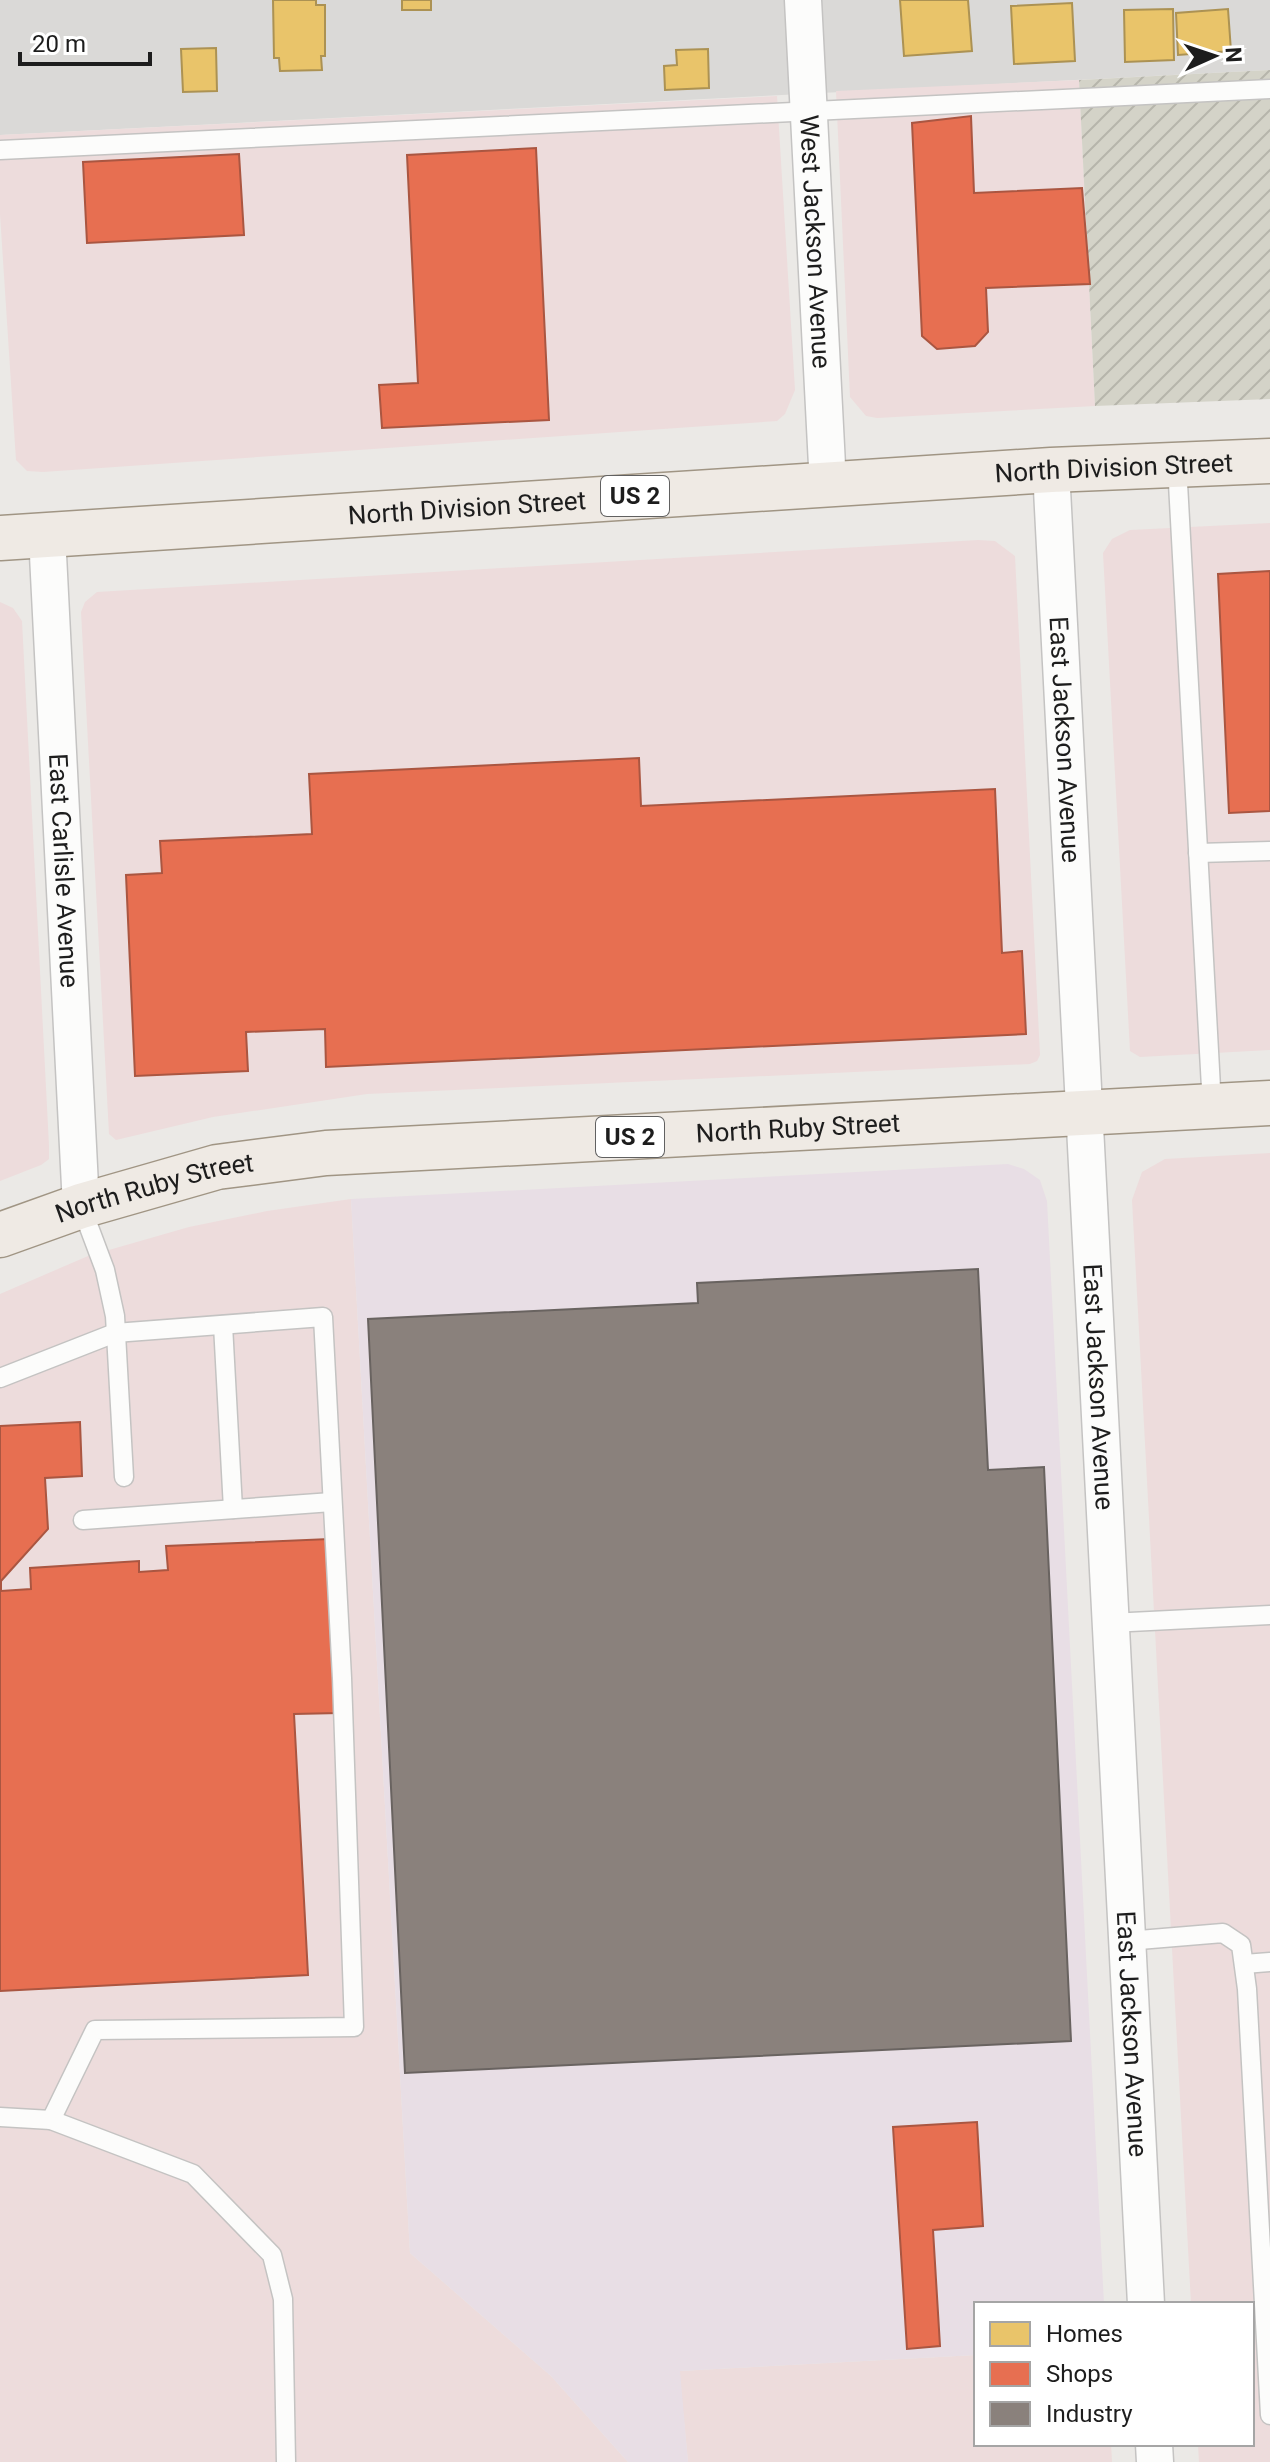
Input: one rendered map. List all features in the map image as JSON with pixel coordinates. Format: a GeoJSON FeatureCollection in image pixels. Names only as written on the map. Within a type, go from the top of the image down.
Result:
{"type":"FeatureCollection","features":[{"type":"Feature","properties":{"kind":"main road","name":"North Division Street"},"geometry":{"type":"LineString","coordinates":[[0,538],[1051,470],[1270,461]]}},
{"type":"Feature","properties":{"kind":"main road","name":"North Ruby Street"},"geometry":{"type":"LineString","coordinates":[[0,1235],[81,1206],[217,1167],[326,1153],[1270,1103]]}},
{"type":"Feature","properties":{"kind":"street","name":"West Jackson Avenue"},"geometry":{"type":"LineString","coordinates":[[803,0],[828,485]]}},
{"type":"Feature","properties":{"kind":"street","name":"East Jackson Avenue"},"geometry":{"type":"LineString","coordinates":[[1051,470],[1146,2302]]}},
{"type":"Feature","properties":{"kind":"street","name":"East Carlisle Avenue"},"geometry":{"type":"LineString","coordinates":[[47,535],[81,1206]]}},
{"type":"Feature","properties":{"kind":"lane"},"geometry":{"type":"LineString","coordinates":[[0,150],[1270,89]]}},
{"type":"Feature","properties":{"kind":"lane"},"geometry":{"type":"LineString","coordinates":[[1177,465],[1212,1106]]}},
{"type":"Feature","properties":{"kind":"lane"},"geometry":{"type":"LineString","coordinates":[[1198,853],[1270,851]]}},
{"type":"Feature","properties":{"kind":"lane"},"geometry":{"type":"LineString","coordinates":[[81,1206],[105,1270],[115,1316],[124,1477]]}},
{"type":"Feature","properties":{"kind":"lane"},"geometry":{"type":"LineString","coordinates":[[0,1378],[115,1333],[323,1317],[354,2027],[95,2030],[51,2120]]}},
{"type":"Feature","properties":{"kind":"lane"},"geometry":{"type":"LineString","coordinates":[[223,1325],[233,1509]]}},
{"type":"Feature","properties":{"kind":"lane"},"geometry":{"type":"LineString","coordinates":[[83,1520],[332,1502]]}},
{"type":"Feature","properties":{"kind":"lane"},"geometry":{"type":"LineString","coordinates":[[1110,1623],[1270,1615]]}},
{"type":"Feature","properties":{"kind":"lane"},"geometry":{"type":"LineString","coordinates":[[1127,1941],[1223,1933],[1241,1945],[1270,2415]]}},
{"type":"Feature","properties":{"kind":"lane"},"geometry":{"type":"LineString","coordinates":[[1244,1964],[1270,1962]]}},
{"type":"Feature","properties":{"kind":"lane"},"geometry":{"type":"LineString","coordinates":[[0,2117],[51,2120],[193,2174],[272,2255],[283,2299],[286,2462]]}},
{"type":"Feature","properties":{"kind":"shaded area"},"geometry":{"type":"Polygon","coordinates":[[[0,0],[1270,0],[1270,70],[0,135],[0,0]]]}},
{"type":"Feature","properties":{"kind":"shaded area"},"geometry":{"type":"Polygon","coordinates":[[[1270,70],[1270,399],[1095,406],[1079,80],[1270,70]]]}},
{"type":"Feature","properties":{"kind":"shaded area"},"geometry":{"type":"Polygon","coordinates":[[[1079,80],[1095,406],[877,418],[866,416],[850,397],[836,91],[1079,80]]]}},
{"type":"Feature","properties":{"kind":"shaded area"},"geometry":{"type":"Polygon","coordinates":[[[777,96],[795,390],[785,414],[777,421],[43,472],[27,471],[16,460],[0,214],[0,135],[777,96]]]}},
{"type":"Feature","properties":{"kind":"shaded area"},"geometry":{"type":"Polygon","coordinates":[[[1270,523],[1270,1050],[1140,1057],[1130,1051],[1103,553],[1112,539],[1130,530],[1270,523]]]}},
{"type":"Feature","properties":{"kind":"shaded area"},"geometry":{"type":"Polygon","coordinates":[[[995,541],[1015,556],[1040,1055],[1037,1061],[1030,1064],[367,1094],[213,1117],[116,1140],[109,1134],[81,612],[85,602],[97,592],[995,541]]]}},
{"type":"Feature","properties":{"kind":"shaded area"},"geometry":{"type":"Polygon","coordinates":[[[0,602],[13,608],[22,621],[49,1159],[0,1181],[0,602]]]}},
{"type":"Feature","properties":{"kind":"shaded area"},"geometry":{"type":"Polygon","coordinates":[[[1270,1153],[1270,2462],[1199,2462],[1198,2446],[1254,2446],[1254,2302],[1191,2302],[1132,1200],[1142,1172],[1165,1159],[1270,1153]]]}},
{"type":"Feature","properties":{"kind":"shaded area"},"geometry":{"type":"Polygon","coordinates":[[[1008,1164],[1024,1169],[1040,1180],[1047,1201],[1104,2302],[974,2302],[974,2355],[680,2371],[688,2462],[628,2462],[551,2376],[410,2253],[351,1199],[1008,1164]]]}},
{"type":"Feature","properties":{"kind":"shaded area"},"geometry":{"type":"Polygon","coordinates":[[[351,1199],[410,2253],[551,2376],[628,2462],[0,2462],[0,1294],[88,1256],[189,1227],[267,1211],[351,1199]]]}},
{"type":"Feature","properties":{"kind":"shaded area"},"geometry":{"type":"Polygon","coordinates":[[[974,2355],[974,2446],[1111,2446],[1112,2462],[688,2462],[679,2371],[974,2355]]]}},
{"type":"Feature","properties":{"kind":"building: Homes"},"geometry":{"type":"Polygon","coordinates":[[[273,0],[316,0],[316,5],[325,5],[322,70],[280,71],[279,58],[274,58],[273,0]]]}},
{"type":"Feature","properties":{"kind":"building: Homes"},"geometry":{"type":"Polygon","coordinates":[[[402,0],[431,0],[431,10],[402,10],[402,0]]]}},
{"type":"Feature","properties":{"kind":"building: Homes"},"geometry":{"type":"Polygon","coordinates":[[[900,0],[968,0],[972,51],[904,56],[900,0]]]}},
{"type":"Feature","properties":{"kind":"building: Homes"},"geometry":{"type":"Polygon","coordinates":[[[1072,3],[1075,61],[1014,64],[1011,6],[1072,3]]]}},
{"type":"Feature","properties":{"kind":"building: Homes"},"geometry":{"type":"Polygon","coordinates":[[[1173,9],[1174,60],[1125,62],[1124,10],[1173,9]]]}},
{"type":"Feature","properties":{"kind":"building: Homes"},"geometry":{"type":"Polygon","coordinates":[[[1228,9],[1231,51],[1178,55],[1176,13],[1228,9]]]}},
{"type":"Feature","properties":{"kind":"building: Homes"},"geometry":{"type":"Polygon","coordinates":[[[216,48],[217,91],[183,92],[181,49],[216,48]]]}},
{"type":"Feature","properties":{"kind":"building: Homes"},"geometry":{"type":"Polygon","coordinates":[[[708,49],[709,88],[665,90],[664,66],[677,65],[676,50],[708,49]]]}},
{"type":"Feature","properties":{"kind":"building: Shops"},"geometry":{"type":"Polygon","coordinates":[[[971,116],[974,193],[1082,188],[1090,284],[986,288],[988,332],[975,346],[937,349],[922,336],[912,123],[971,116]]]}},
{"type":"Feature","properties":{"kind":"building: Shops"},"geometry":{"type":"Polygon","coordinates":[[[536,148],[549,420],[382,428],[379,385],[418,383],[407,155],[536,148]]]}},
{"type":"Feature","properties":{"kind":"building: Shops"},"geometry":{"type":"Polygon","coordinates":[[[239,154],[244,235],[87,243],[83,162],[239,154]]]}},
{"type":"Feature","properties":{"kind":"building: Shops"},"geometry":{"type":"Polygon","coordinates":[[[1270,571],[1270,811],[1229,813],[1218,574],[1270,571]]]}},
{"type":"Feature","properties":{"kind":"building: Shops"},"geometry":{"type":"Polygon","coordinates":[[[639,758],[641,806],[995,789],[1002,953],[1022,951],[1026,1034],[326,1067],[325,1029],[246,1032],[248,1071],[135,1076],[126,875],[162,873],[160,841],[312,834],[309,774],[639,758]]]}},
{"type":"Feature","properties":{"kind":"building: Shops"},"geometry":{"type":"Polygon","coordinates":[[[80,1422],[82,1476],[45,1478],[48,1529],[1,1581],[1,1591],[31,1589],[30,1568],[139,1561],[139,1572],[168,1570],[166,1546],[329,1539],[339,1713],[294,1714],[308,1975],[0,1991],[0,1426],[80,1422]]]}},
{"type":"Feature","properties":{"kind":"building: Shops"},"geometry":{"type":"Polygon","coordinates":[[[977,2122],[983,2226],[933,2230],[940,2346],[907,2349],[893,2127],[977,2122]]]}},
{"type":"Feature","properties":{"kind":"building: Industry"},"geometry":{"type":"Polygon","coordinates":[[[978,1269],[988,1470],[1044,1467],[1071,2041],[405,2073],[368,1319],[698,1303],[697,1283],[978,1269]]]}}]}
